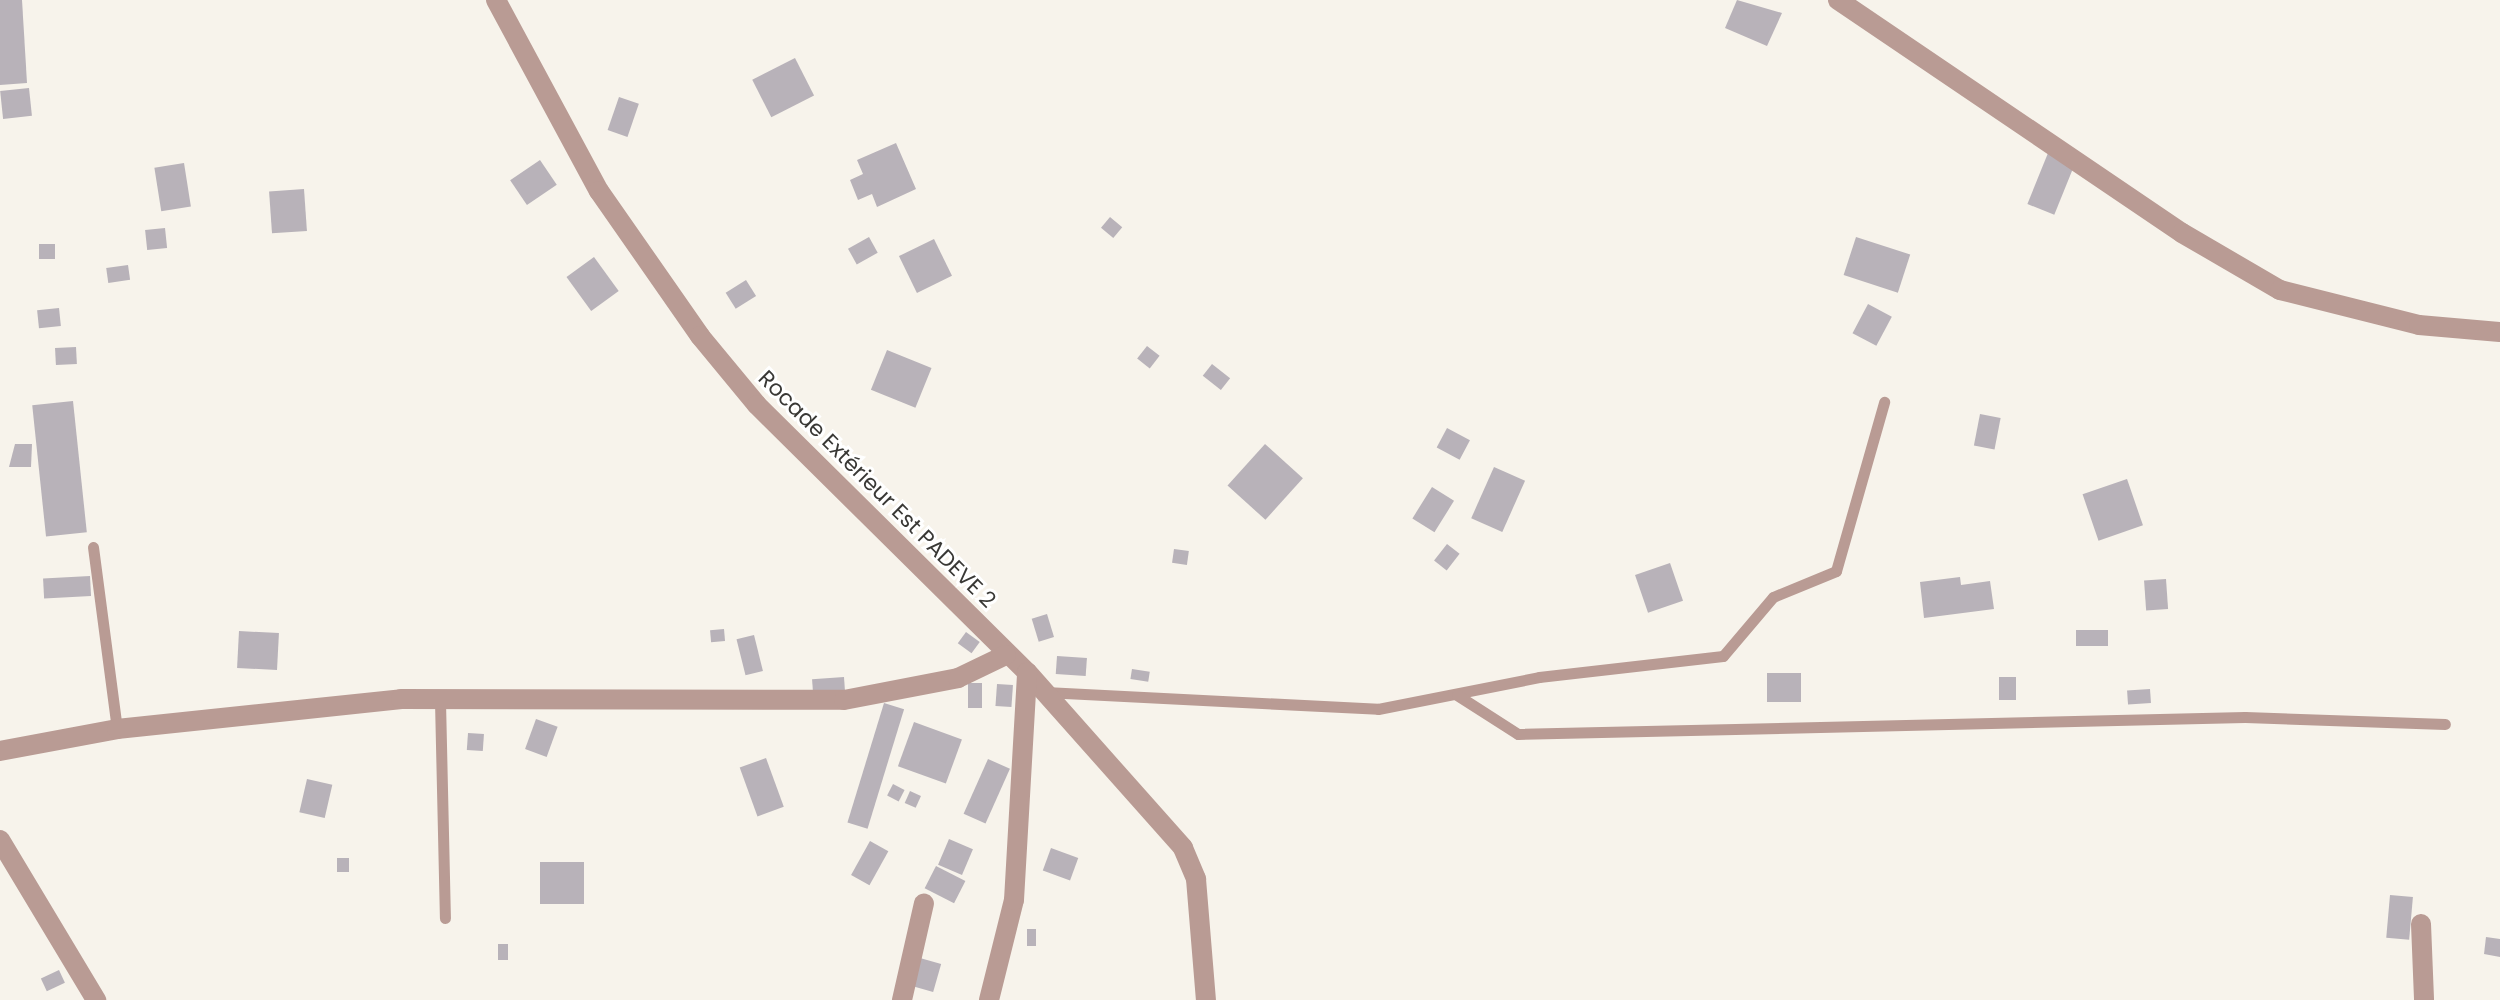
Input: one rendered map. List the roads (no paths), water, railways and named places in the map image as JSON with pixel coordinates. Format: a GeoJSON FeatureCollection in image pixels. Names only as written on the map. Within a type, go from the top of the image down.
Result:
{"type":"FeatureCollection","features":[{"type":"Feature","properties":{"kind":"street","name":"Rocade Extérieur Est PADEVE 2"},"geometry":{"type":"LineString","coordinates":[[496,0],[652,275],[757,405],[1006,655],[1027,672],[1040,692],[1183,848],[1196,879],[1206,1000]]}},
{"type":"Feature","properties":{"kind":"street"},"geometry":{"type":"LineString","coordinates":[[1838,0],[2182,233],[2280,290],[2419,325],[2500,332]]}},
{"type":"Feature","properties":{"kind":"street"},"geometry":{"type":"LineString","coordinates":[[0,751],[117,729],[440,701],[844,700],[945,681],[1006,655]]}},
{"type":"Feature","properties":{"kind":"street"},"geometry":{"type":"LineString","coordinates":[[989,1000],[1014,900],[1027,672]]}},
{"type":"Feature","properties":{"kind":"street"},"geometry":{"type":"LineString","coordinates":[[0,840],[96,1000]]}},
{"type":"Feature","properties":{"kind":"street"},"geometry":{"type":"LineString","coordinates":[[902,1000],[924,903]]}},
{"type":"Feature","properties":{"kind":"street"},"geometry":{"type":"LineString","coordinates":[[2421,924],[2424,1000]]}},
{"type":"Feature","properties":{"kind":"lane"},"geometry":{"type":"LineString","coordinates":[[1040,692],[1378,709],[1539,677],[1723,656],[1773,597],[1836,571],[1884,402]]}},
{"type":"Feature","properties":{"kind":"lane"},"geometry":{"type":"LineString","coordinates":[[93,547],[117,729]]}},
{"type":"Feature","properties":{"kind":"lane"},"geometry":{"type":"LineString","coordinates":[[1457,695],[1518,734],[2245,717],[2445,724]]}},
{"type":"Feature","properties":{"kind":"lane"},"geometry":{"type":"LineString","coordinates":[[440,701],[445,918]]}}]}
